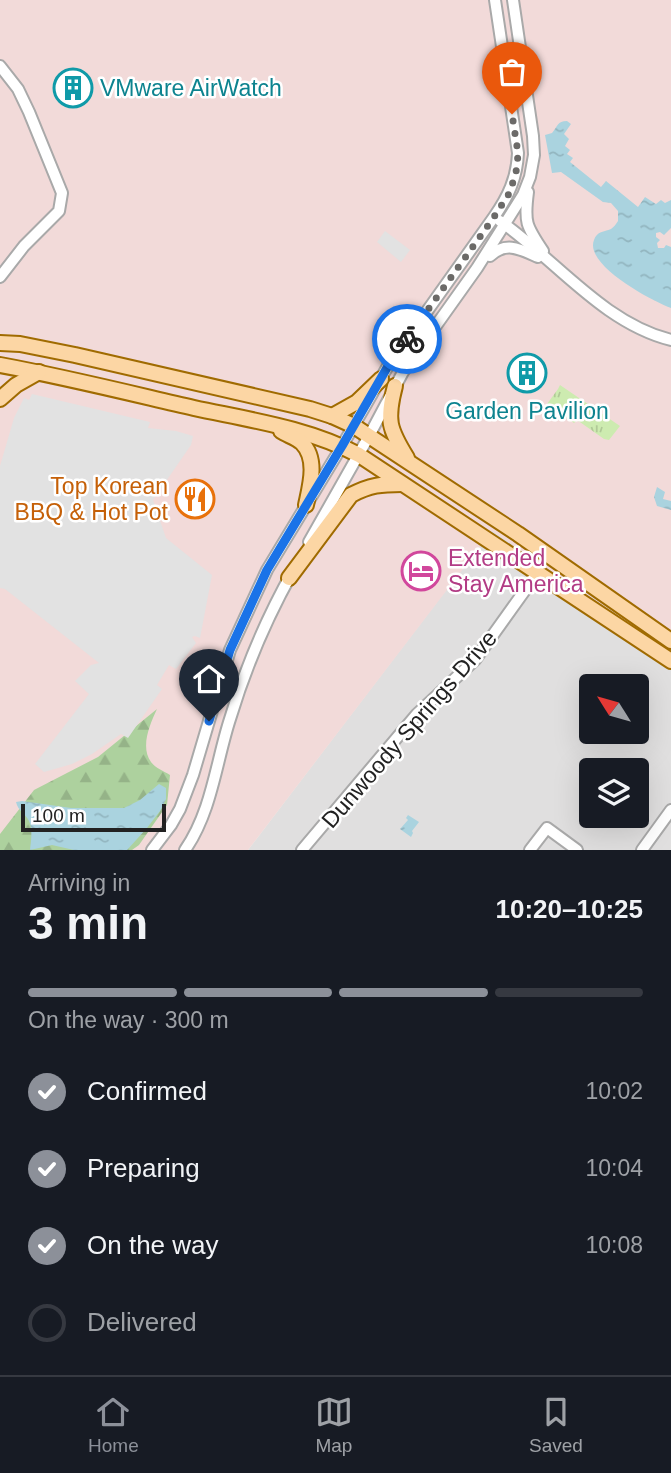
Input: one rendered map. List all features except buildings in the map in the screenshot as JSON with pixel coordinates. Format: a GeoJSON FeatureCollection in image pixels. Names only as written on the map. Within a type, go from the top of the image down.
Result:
{"type":"FeatureCollection","features":[{"type":"Feature","properties":{"kind":"main road"},"geometry":{"type":"LineString","coordinates":[[0,343],[20,344],[75,355],[332,416],[354,426],[517,534],[671,641]]}},
{"type":"Feature","properties":{"kind":"main road"},"geometry":{"type":"LineString","coordinates":[[0,365],[303,432],[342,446],[538,572],[671,662]]}},
{"type":"Feature","properties":{"kind":"main road"},"geometry":{"type":"LineString","coordinates":[[0,399],[16,385],[39,372]]}},
{"type":"Feature","properties":{"kind":"main road"},"geometry":{"type":"LineString","coordinates":[[332,416],[357,402],[380,379]]}},
{"type":"Feature","properties":{"kind":"main road"},"geometry":{"type":"LineString","coordinates":[[395,386],[390,404],[390,422],[394,438],[409,463]]}},
{"type":"Feature","properties":{"kind":"main road"},"geometry":{"type":"LineString","coordinates":[[267,424],[302,443],[309,456],[312,473],[306,505]]}},
{"type":"Feature","properties":{"kind":"main road"},"geometry":{"type":"LineString","coordinates":[[289,578],[351,495],[379,484],[403,484]]}},
{"type":"Feature","properties":{"kind":"street"},"geometry":{"type":"LineString","coordinates":[[152,850],[180,809],[193,775],[230,650],[267,570],[380,379],[503,205],[514,181],[518,153],[495,0]]}},
{"type":"Feature","properties":{"kind":"street"},"geometry":{"type":"LineString","coordinates":[[513,0],[533,136],[534,155],[525,213],[527,225],[551,262]]}},
{"type":"Feature","properties":{"kind":"street"},"geometry":{"type":"LineString","coordinates":[[0,66],[18,89],[62,193],[59,211],[24,246],[0,277]]}},
{"type":"Feature","properties":{"kind":"street"},"geometry":{"type":"LineString","coordinates":[[185,850],[199,824],[248,663],[270,613],[395,386],[505,225],[523,195],[530,177]]}},
{"type":"Feature","properties":{"kind":"street"},"geometry":{"type":"LineString","coordinates":[[494,217],[610,312],[646,333],[671,340]]}},
{"type":"Feature","properties":{"kind":"street"},"geometry":{"type":"LineString","coordinates":[[477,268],[497,249],[507,247],[520,249],[551,262]]}},
{"type":"Feature","properties":{"kind":"street"},"geometry":{"type":"LineString","coordinates":[[436,298],[448,308]]}},
{"type":"Feature","properties":{"kind":"street","name":"Dunwoody Springs Drive"},"geometry":{"type":"LineString","coordinates":[[302,850],[417,713],[475,660],[538,572]]}},
{"type":"Feature","properties":{"kind":"street"},"geometry":{"type":"LineString","coordinates":[[251,604],[270,613]]}},
{"type":"Feature","properties":{"kind":"street"},"geometry":{"type":"LineString","coordinates":[[193,775],[213,781]]}},
{"type":"Feature","properties":{"kind":"street"},"geometry":{"type":"LineString","coordinates":[[642,850],[671,810]]}},
{"type":"Feature","properties":{"kind":"street"},"geometry":{"type":"LineString","coordinates":[[530,850],[547,828],[578,850]]}},
{"type":"Feature","properties":{"kind":"shaded area"},"geometry":{"type":"Polygon","coordinates":[[[0,0],[671,0],[671,651],[492,531],[248,850],[0,850],[0,0]]]}},
{"type":"Feature","properties":{"kind":"shaded area"},"geometry":{"type":"Polygon","coordinates":[[[385,231],[410,250],[401,262],[377,242],[385,231]]]}},
{"type":"Feature","properties":{"kind":"shaded area"},"geometry":{"type":"Polygon","coordinates":[[[32,394],[150,422],[148,428],[193,436],[191,445],[153,500],[166,538],[212,575],[200,638],[192,637],[196,643],[176,669],[169,665],[157,685],[162,689],[128,738],[121,734],[72,764],[44,772],[35,764],[89,694],[75,681],[91,665],[99,663],[5,589],[0,588],[0,466],[14,418],[24,398],[29,400],[32,394]]]}},
{"type":"Feature","properties":{"kind":"shaded area"},"geometry":{"type":"Polygon","coordinates":[[[492,530],[671,651],[671,850],[248,850],[492,530]]]}},
{"type":"Feature","properties":{"kind":"green space"},"geometry":{"type":"Polygon","coordinates":[[[560,385],[620,426],[609,440],[577,420],[574,423],[547,404],[560,385]]]}},
{"type":"Feature","properties":{"kind":"green space"},"geometry":{"type":"Polygon","coordinates":[[[157,709],[147,736],[146,750],[153,764],[170,775],[167,805],[139,845],[132,850],[0,850],[0,834],[34,790],[98,757],[157,709]]]}},
{"type":"Feature","properties":{"kind":"water"},"geometry":{"type":"Polygon","coordinates":[[[567,121],[571,124],[564,134],[569,139],[565,146],[570,150],[567,154],[573,158],[570,162],[601,187],[606,181],[638,207],[645,197],[656,204],[661,200],[665,203],[671,200],[671,228],[664,235],[656,233],[656,237],[660,240],[657,243],[658,248],[664,248],[666,245],[671,247],[671,308],[622,281],[599,260],[594,250],[595,237],[615,225],[618,211],[611,203],[603,202],[561,172],[552,173],[545,135],[552,133],[559,123],[567,121]]]}},
{"type":"Feature","properties":{"kind":"water"},"geometry":{"type":"Polygon","coordinates":[[[657,487],[665,492],[663,499],[671,501],[671,510],[657,506],[654,497],[657,487]]]}},
{"type":"Feature","properties":{"kind":"water"},"geometry":{"type":"Polygon","coordinates":[[[159,784],[166,788],[166,799],[147,828],[127,850],[74,850],[52,845],[30,850],[30,824],[16,802],[71,808],[124,808],[140,800],[159,784]]]}},
{"type":"Feature","properties":{"kind":"water"},"geometry":{"type":"Polygon","coordinates":[[[408,815],[419,822],[411,837],[400,829],[408,820],[408,815]]]}},
{"type":"Feature","properties":{"kind":"way so far"},"geometry":{"type":"LineString","coordinates":[[407,339],[510,192],[518,153],[512,114]]}},
{"type":"Feature","properties":{"kind":"place","name":"VMware AirWatch"},"geometry":{"type":"Point","coordinates":[73,88]}},
{"type":"Feature","properties":{"kind":"place","name":"Garden Pavilion"},"geometry":{"type":"Point","coordinates":[527,373]}},
{"type":"Feature","properties":{"kind":"place","name":"Top Korean BBQ & Hot Pot"},"geometry":{"type":"Point","coordinates":[195,499]}},
{"type":"Feature","properties":{"kind":"place","name":"Extended Stay America"},"geometry":{"type":"Point","coordinates":[421,571]}},
{"type":"Feature","properties":{"kind":"route"},"geometry":{"type":"LineString","coordinates":[[209,721],[230,650],[267,570],[388,366],[407,339]]}}]}
